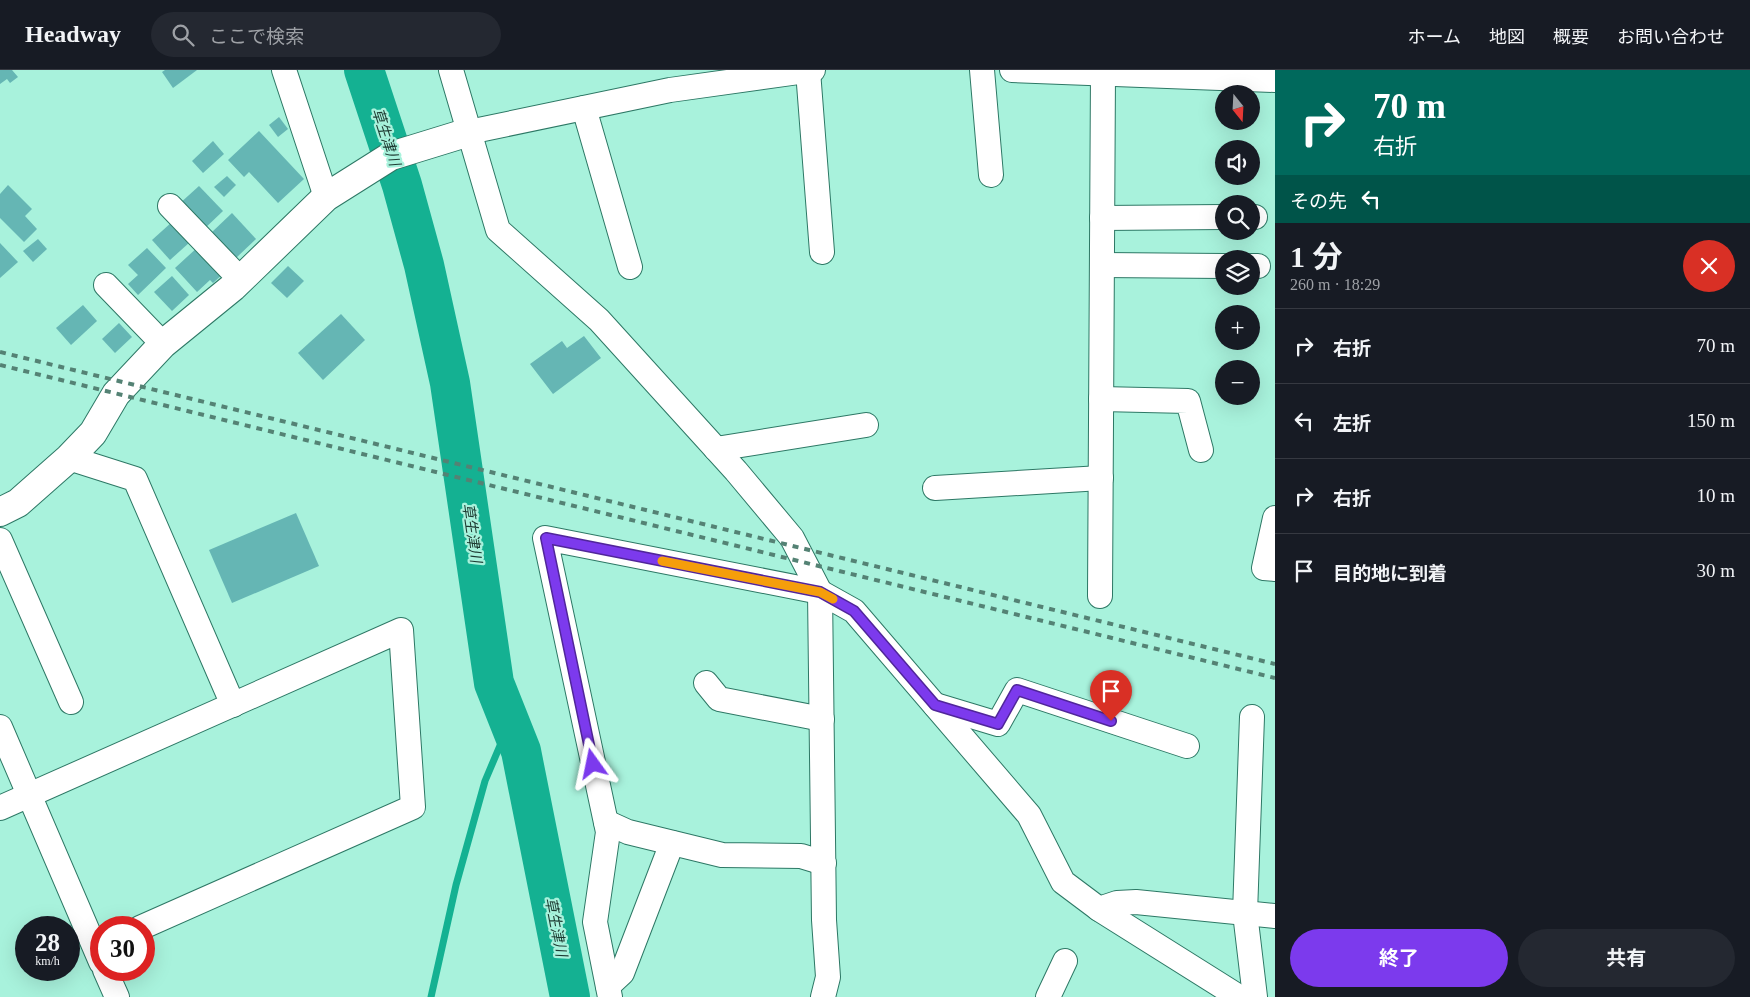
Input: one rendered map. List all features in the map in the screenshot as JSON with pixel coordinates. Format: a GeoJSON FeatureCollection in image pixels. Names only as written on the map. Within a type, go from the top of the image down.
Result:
{"type":"FeatureCollection","features":[{"type":"Feature","properties":{"kind":"street"},"geometry":{"type":"LineString","coordinates":[[284,70],[333,193]]}},
{"type":"Feature","properties":{"kind":"street"},"geometry":{"type":"LineString","coordinates":[[451,70],[461,135],[498,230],[599,320],[716,449],[792,538],[820,592],[824,920],[828,976],[823,997]]}},
{"type":"Feature","properties":{"kind":"street"},"geometry":{"type":"LineString","coordinates":[[0,512],[18,502],[69,458],[92,433],[116,394],[163,344],[241,280],[333,193],[391,156],[461,135],[670,90],[811,70],[822,252]]}},
{"type":"Feature","properties":{"kind":"street"},"geometry":{"type":"LineString","coordinates":[[982,70],[991,175]]}},
{"type":"Feature","properties":{"kind":"street"},"geometry":{"type":"LineString","coordinates":[[1012,70],[1275,80]]}},
{"type":"Feature","properties":{"kind":"street"},"geometry":{"type":"LineString","coordinates":[[1100,596],[1103,73]]}},
{"type":"Feature","properties":{"kind":"street"},"geometry":{"type":"LineString","coordinates":[[584,108],[630,266]]}},
{"type":"Feature","properties":{"kind":"street"},"geometry":{"type":"LineString","coordinates":[[170,206],[241,280]]}},
{"type":"Feature","properties":{"kind":"street"},"geometry":{"type":"LineString","coordinates":[[1102,218],[1215,217]]}},
{"type":"Feature","properties":{"kind":"street"},"geometry":{"type":"LineString","coordinates":[[1102,265],[1215,266]]}},
{"type":"Feature","properties":{"kind":"street"},"geometry":{"type":"LineString","coordinates":[[106,285],[163,344]]}},
{"type":"Feature","properties":{"kind":"street"},"geometry":{"type":"LineString","coordinates":[[1101,399],[1188,402],[1200,450]]}},
{"type":"Feature","properties":{"kind":"street"},"geometry":{"type":"LineString","coordinates":[[716,449],[866,425]]}},
{"type":"Feature","properties":{"kind":"street"},"geometry":{"type":"LineString","coordinates":[[69,458],[135,479],[233,705]]}},
{"type":"Feature","properties":{"kind":"street"},"geometry":{"type":"LineString","coordinates":[[935,488],[1101,478]]}},
{"type":"Feature","properties":{"kind":"street"},"geometry":{"type":"LineString","coordinates":[[1275,518],[1264,568],[1275,569]]}},
{"type":"Feature","properties":{"kind":"street"},"geometry":{"type":"LineString","coordinates":[[609,991],[595,922],[608,832],[546,538],[820,592],[854,611],[1029,815],[1062,882],[1098,909],[1239,997]]}},
{"type":"Feature","properties":{"kind":"street"},"geometry":{"type":"LineString","coordinates":[[0,540],[71,702]]}},
{"type":"Feature","properties":{"kind":"street"},"geometry":{"type":"LineString","coordinates":[[0,808],[401,630],[413,808],[155,921]]}},
{"type":"Feature","properties":{"kind":"street"},"geometry":{"type":"LineString","coordinates":[[706,683],[719,699],[822,719]]}},
{"type":"Feature","properties":{"kind":"street"},"geometry":{"type":"LineString","coordinates":[[935,705],[998,724],[1017,690],[1187,746]]}},
{"type":"Feature","properties":{"kind":"street"},"geometry":{"type":"LineString","coordinates":[[1252,716],[1245,913],[1255,997]]}},
{"type":"Feature","properties":{"kind":"street"},"geometry":{"type":"LineString","coordinates":[[0,727],[90,931]]}},
{"type":"Feature","properties":{"kind":"street"},"geometry":{"type":"LineString","coordinates":[[606,822],[628,832],[722,855],[801,856],[824,863]]}},
{"type":"Feature","properties":{"kind":"street"},"geometry":{"type":"LineString","coordinates":[[609,991],[622,973],[672,843]]}},
{"type":"Feature","properties":{"kind":"street"},"geometry":{"type":"LineString","coordinates":[[1098,909],[1116,903],[1136,902],[1275,916]]}},
{"type":"Feature","properties":{"kind":"street"},"geometry":{"type":"LineString","coordinates":[[1048,997],[1066,961]]}},
{"type":"Feature","properties":{"kind":"street"},"geometry":{"type":"LineString","coordinates":[[110,981],[117,997]]}},
{"type":"Feature","properties":{"kind":"building"},"geometry":{"type":"Polygon","coordinates":[[[0,70],[12,70],[18,77],[10,83],[7,79],[0,84],[0,70]]]}},
{"type":"Feature","properties":{"kind":"building"},"geometry":{"type":"Polygon","coordinates":[[[165,70],[197,70],[173,88],[162,72],[165,70]]]}},
{"type":"Feature","properties":{"kind":"building"},"geometry":{"type":"Polygon","coordinates":[[[279,117],[288,129],[278,137],[269,125],[279,117]]]}},
{"type":"Feature","properties":{"kind":"building"},"geometry":{"type":"Polygon","coordinates":[[[259,131],[304,179],[278,203],[249,172],[244,177],[228,160],[259,131]]]}},
{"type":"Feature","properties":{"kind":"building"},"geometry":{"type":"Polygon","coordinates":[[[213,141],[224,154],[203,173],[192,161],[213,141]]]}},
{"type":"Feature","properties":{"kind":"building"},"geometry":{"type":"Polygon","coordinates":[[[227,176],[236,185],[224,197],[214,187],[227,176]]]}},
{"type":"Feature","properties":{"kind":"building"},"geometry":{"type":"Polygon","coordinates":[[[8,185],[32,209],[25,216],[37,229],[24,242],[0,218],[0,194],[8,185]]]}},
{"type":"Feature","properties":{"kind":"building"},"geometry":{"type":"Polygon","coordinates":[[[199,186],[223,211],[202,231],[178,205],[199,186]]]}},
{"type":"Feature","properties":{"kind":"building"},"geometry":{"type":"Polygon","coordinates":[[[232,213],[256,239],[236,258],[211,233],[232,213]]]}},
{"type":"Feature","properties":{"kind":"building"},"geometry":{"type":"Polygon","coordinates":[[[172,222],[190,242],[170,260],[152,240],[172,222]]]}},
{"type":"Feature","properties":{"kind":"building"},"geometry":{"type":"Polygon","coordinates":[[[38,239],[47,249],[33,262],[23,251],[38,239]]]}},
{"type":"Feature","properties":{"kind":"building"},"geometry":{"type":"Polygon","coordinates":[[[0,243],[18,262],[0,278],[0,243]]]}},
{"type":"Feature","properties":{"kind":"building"},"geometry":{"type":"Polygon","coordinates":[[[199,246],[224,273],[213,283],[210,280],[197,292],[175,268],[199,246]]]}},
{"type":"Feature","properties":{"kind":"building"},"geometry":{"type":"Polygon","coordinates":[[[147,248],[166,268],[138,295],[128,284],[138,275],[128,265],[147,248]]]}},
{"type":"Feature","properties":{"kind":"building"},"geometry":{"type":"Polygon","coordinates":[[[288,266],[304,281],[287,298],[271,283],[288,266]]]}},
{"type":"Feature","properties":{"kind":"building"},"geometry":{"type":"Polygon","coordinates":[[[172,276],[189,295],[172,311],[154,292],[172,276]]]}},
{"type":"Feature","properties":{"kind":"building"},"geometry":{"type":"Polygon","coordinates":[[[83,305],[97,321],[71,345],[56,328],[83,305]]]}},
{"type":"Feature","properties":{"kind":"building"},"geometry":{"type":"Polygon","coordinates":[[[341,314],[365,340],[323,380],[298,353],[341,314]]]}},
{"type":"Feature","properties":{"kind":"building"},"geometry":{"type":"Polygon","coordinates":[[[119,323],[132,337],[115,353],[102,339],[119,323]]]}},
{"type":"Feature","properties":{"kind":"building"},"geometry":{"type":"Polygon","coordinates":[[[584,336],[601,358],[553,394],[530,364],[562,341],[567,348],[584,336]]]}},
{"type":"Feature","properties":{"kind":"building"},"geometry":{"type":"Polygon","coordinates":[[[296,513],[319,566],[232,603],[209,550],[296,513]]]}},
{"type":"Feature","properties":{"kind":"waterway","name":"草生津川"},"geometry":{"type":"LineString","coordinates":[[364,70],[402,185],[424,265],[450,383],[494,683],[521,751],[570,997]]}},
{"type":"Feature","properties":{"kind":"waterway"},"geometry":{"type":"LineString","coordinates":[[431,997],[456,885],[485,781],[510,722]]}},
{"type":"Feature","properties":{"kind":"railway"},"geometry":{"type":"LineString","coordinates":[[0,352],[1275,664]]}},
{"type":"Feature","properties":{"kind":"railway"},"geometry":{"type":"LineString","coordinates":[[0,365],[1275,678]]}},
{"type":"Feature","properties":{"kind":"slow traffic"},"geometry":{"type":"LineString","coordinates":[[662,561],[820,592],[833,599]]}},
{"type":"Feature","properties":{"kind":"route"},"geometry":{"type":"LineString","coordinates":[[593,764],[546,538],[820,592],[854,611],[935,705],[998,724],[1017,690],[1111,721]]}}]}
